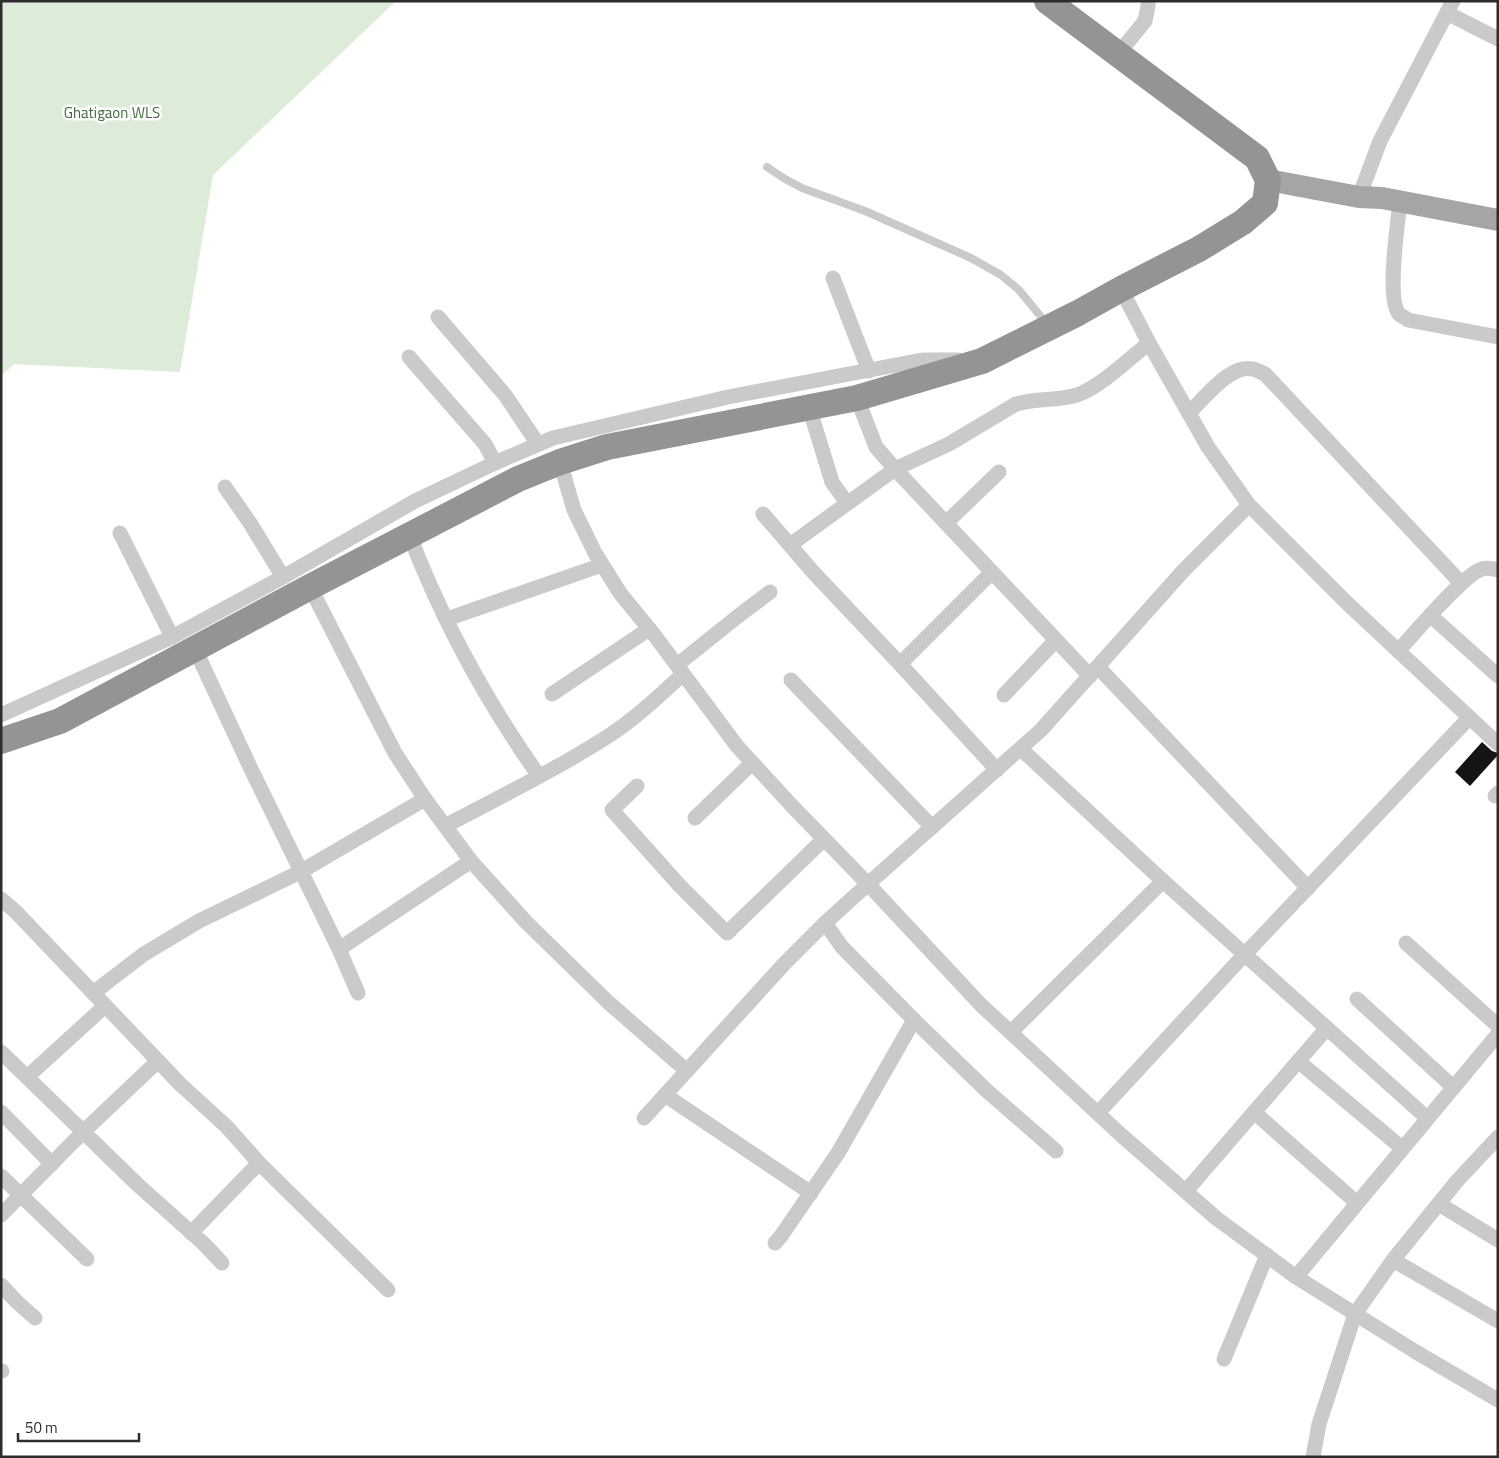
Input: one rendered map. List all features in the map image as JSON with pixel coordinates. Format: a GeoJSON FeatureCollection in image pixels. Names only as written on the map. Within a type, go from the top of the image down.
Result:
{"type":"FeatureCollection","features":[{"type":"Feature","properties":{"kind":"highway"},"geometry":{"type":"LineString","coordinates":[[1,741],[60,721],[184,643],[310,587],[518,479],[560,462],[607,447],[857,398],[982,361],[1078,313],[1198,249],[1243,222],[1265,203],[1268,180],[1257,158],[1047,1]]}},
{"type":"Feature","properties":{"kind":"main road"},"geometry":{"type":"LineString","coordinates":[[1268,180],[1359,197],[1400,201],[1498,220]]}},
{"type":"Feature","properties":{"kind":"street"},"geometry":{"type":"LineString","coordinates":[[1118,54],[1144,21],[1148,1]]}},
{"type":"Feature","properties":{"kind":"street"},"geometry":{"type":"LineString","coordinates":[[1359,197],[1380,141],[1450,7],[1498,39]]}},
{"type":"Feature","properties":{"kind":"street"},"geometry":{"type":"LineString","coordinates":[[1400,201],[1393,283],[1394,300],[1398,313],[1408,320],[1498,337]]}},
{"type":"Feature","properties":{"kind":"street"},"geometry":{"type":"LineString","coordinates":[[833,278],[869,371]]}},
{"type":"Feature","properties":{"kind":"street"},"geometry":{"type":"LineString","coordinates":[[1121,289],[1149,343],[1208,447],[1249,505],[1348,604],[1498,744]]}},
{"type":"Feature","properties":{"kind":"street"},"geometry":{"type":"LineString","coordinates":[[438,317],[505,395],[538,444]]}},
{"type":"Feature","properties":{"kind":"street"},"geometry":{"type":"LineString","coordinates":[[790,545],[895,469],[949,444],[1016,404],[1028,400],[1058,399],[1078,394],[1101,382],[1149,343]]}},
{"type":"Feature","properties":{"kind":"street"},"geometry":{"type":"LineString","coordinates":[[410,358],[485,444],[495,463]]}},
{"type":"Feature","properties":{"kind":"street"},"geometry":{"type":"LineString","coordinates":[[1,715],[184,643],[283,577],[416,501],[495,463],[553,438],[728,397],[922,360],[982,361]]}},
{"type":"Feature","properties":{"kind":"street"},"geometry":{"type":"LineString","coordinates":[[1189,412],[1229,374],[1243,368],[1253,368],[1265,374],[1461,583]]}},
{"type":"Feature","properties":{"kind":"street"},"geometry":{"type":"LineString","coordinates":[[857,398],[876,447],[895,469],[1056,640],[1094,671],[1308,888]]}},
{"type":"Feature","properties":{"kind":"street"},"geometry":{"type":"LineString","coordinates":[[809,408],[832,482],[847,503]]}},
{"type":"Feature","properties":{"kind":"street"},"geometry":{"type":"LineString","coordinates":[[560,462],[574,510],[602,565],[620,593],[737,746],[981,1005],[1216,1218],[1296,1276],[1416,1352],[1498,1400]]}},
{"type":"Feature","properties":{"kind":"street"},"geometry":{"type":"LineString","coordinates":[[946,523],[999,472]]}},
{"type":"Feature","properties":{"kind":"street"},"geometry":{"type":"LineString","coordinates":[[225,487],[250,523],[283,577]]}},
{"type":"Feature","properties":{"kind":"street"},"geometry":{"type":"LineString","coordinates":[[644,1118],[784,964],[825,923],[1041,730],[1184,570],[1249,505]]}},
{"type":"Feature","properties":{"kind":"street"},"geometry":{"type":"LineString","coordinates":[[763,514],[813,572],[997,770]]}},
{"type":"Feature","properties":{"kind":"street"},"geometry":{"type":"LineString","coordinates":[[120,533],[184,643],[339,948],[358,994]]}},
{"type":"Feature","properties":{"kind":"street"},"geometry":{"type":"LineString","coordinates":[[409,534],[427,580],[466,659],[520,749],[539,776]]}},
{"type":"Feature","properties":{"kind":"street"},"geometry":{"type":"LineString","coordinates":[[447,620],[602,565]]}},
{"type":"Feature","properties":{"kind":"street"},"geometry":{"type":"LineString","coordinates":[[1398,651],[1461,583],[1482,569],[1492,568],[1498,570]]}},
{"type":"Feature","properties":{"kind":"street"},"geometry":{"type":"LineString","coordinates":[[900,664],[992,572]]}},
{"type":"Feature","properties":{"kind":"street"},"geometry":{"type":"LineString","coordinates":[[310,587],[396,753],[425,799],[471,861],[526,922],[609,1002],[687,1071]]}},
{"type":"Feature","properties":{"kind":"street"},"geometry":{"type":"LineString","coordinates":[[445,826],[611,735],[642,710],[680,670],[742,612],[770,592]]}},
{"type":"Feature","properties":{"kind":"street"},"geometry":{"type":"LineString","coordinates":[[1431,616],[1498,676]]}},
{"type":"Feature","properties":{"kind":"street"},"geometry":{"type":"LineString","coordinates":[[552,694],[649,629]]}},
{"type":"Feature","properties":{"kind":"street"},"geometry":{"type":"LineString","coordinates":[[1004,695],[1056,640]]}},
{"type":"Feature","properties":{"kind":"street"},"geometry":{"type":"LineString","coordinates":[[791,680],[932,828]]}},
{"type":"Feature","properties":{"kind":"street"},"geometry":{"type":"LineString","coordinates":[[1098,1113],[1245,954],[1469,718]]}},
{"type":"Feature","properties":{"kind":"street"},"geometry":{"type":"LineString","coordinates":[[1021,749],[1163,881],[1427,1118]]}},
{"type":"Feature","properties":{"kind":"street"},"geometry":{"type":"LineString","coordinates":[[694,818],[752,763]]}},
{"type":"Feature","properties":{"kind":"street"},"geometry":{"type":"LineString","coordinates":[[637,786],[612,810],[680,886],[727,932],[824,839]]}},
{"type":"Feature","properties":{"kind":"street"},"geometry":{"type":"LineString","coordinates":[[93,993],[144,954],[199,921],[300,872],[425,799]]}},
{"type":"Feature","properties":{"kind":"street"},"geometry":{"type":"LineString","coordinates":[[339,948],[471,861]]}},
{"type":"Feature","properties":{"kind":"street"},"geometry":{"type":"LineString","coordinates":[[1011,1032],[1163,881]]}},
{"type":"Feature","properties":{"kind":"street"},"geometry":{"type":"LineString","coordinates":[[1,899],[16,912],[180,1084],[227,1127],[259,1163],[388,1290]]}},
{"type":"Feature","properties":{"kind":"street"},"geometry":{"type":"LineString","coordinates":[[825,923],[842,948],[914,1020],[986,1090],[1056,1151]]}},
{"type":"Feature","properties":{"kind":"street"},"geometry":{"type":"LineString","coordinates":[[1406,943],[1498,1026]]}},
{"type":"Feature","properties":{"kind":"street"},"geometry":{"type":"LineString","coordinates":[[1358,999],[1453,1087]]}},
{"type":"Feature","properties":{"kind":"street"},"geometry":{"type":"LineString","coordinates":[[27,1077],[105,1006]]}},
{"type":"Feature","properties":{"kind":"street"},"geometry":{"type":"LineString","coordinates":[[775,1243],[838,1153],[914,1020]]}},
{"type":"Feature","properties":{"kind":"street"},"geometry":{"type":"LineString","coordinates":[[1186,1191],[1327,1028]]}},
{"type":"Feature","properties":{"kind":"street"},"geometry":{"type":"LineString","coordinates":[[1296,1276],[1498,1034]]}},
{"type":"Feature","properties":{"kind":"street"},"geometry":{"type":"LineString","coordinates":[[3,1057],[27,1077],[138,1185],[203,1243],[222,1263]]}},
{"type":"Feature","properties":{"kind":"street"},"geometry":{"type":"LineString","coordinates":[[1,1215],[83,1132],[158,1061]]}},
{"type":"Feature","properties":{"kind":"street"},"geometry":{"type":"LineString","coordinates":[[1298,1061],[1402,1148]]}},
{"type":"Feature","properties":{"kind":"street"},"geometry":{"type":"LineString","coordinates":[[665,1095],[811,1193]]}},
{"type":"Feature","properties":{"kind":"street"},"geometry":{"type":"LineString","coordinates":[[1,1112],[52,1164]]}},
{"type":"Feature","properties":{"kind":"street"},"geometry":{"type":"LineString","coordinates":[[1254,1112],[1356,1203]]}},
{"type":"Feature","properties":{"kind":"street"},"geometry":{"type":"LineString","coordinates":[[1313,1457],[1319,1424],[1355,1314],[1393,1260],[1438,1204],[1498,1137]]}},
{"type":"Feature","properties":{"kind":"street"},"geometry":{"type":"LineString","coordinates":[[191,1233],[259,1163]]}},
{"type":"Feature","properties":{"kind":"street"},"geometry":{"type":"LineString","coordinates":[[1,1176],[87,1259]]}},
{"type":"Feature","properties":{"kind":"street"},"geometry":{"type":"LineString","coordinates":[[1438,1204],[1498,1240]]}},
{"type":"Feature","properties":{"kind":"street"},"geometry":{"type":"LineString","coordinates":[[1224,1359],[1267,1255]]}},
{"type":"Feature","properties":{"kind":"street"},"geometry":{"type":"LineString","coordinates":[[1393,1260],[1498,1321]]}},
{"type":"Feature","properties":{"kind":"street"},"geometry":{"type":"LineString","coordinates":[[1,1285],[35,1318]]}},
{"type":"Feature","properties":{"kind":"lane"},"geometry":{"type":"LineString","coordinates":[[767,167],[802,188],[866,211],[971,258],[1000,275],[1019,290],[1049,328]]}},
{"type":"Feature","properties":{"kind":"green space","name":"Ghatigaon WLS"},"geometry":{"type":"Polygon","coordinates":[[[1,1],[396,1],[213,175],[180,372],[14,364],[1,376],[1,1]]]}},
{"type":"Feature","properties":{"kind":"building"},"geometry":{"type":"Polygon","coordinates":[[[1482,742],[1492,751],[1498,753],[1498,755],[1470,786],[1455,772],[1482,742]]]}}]}
